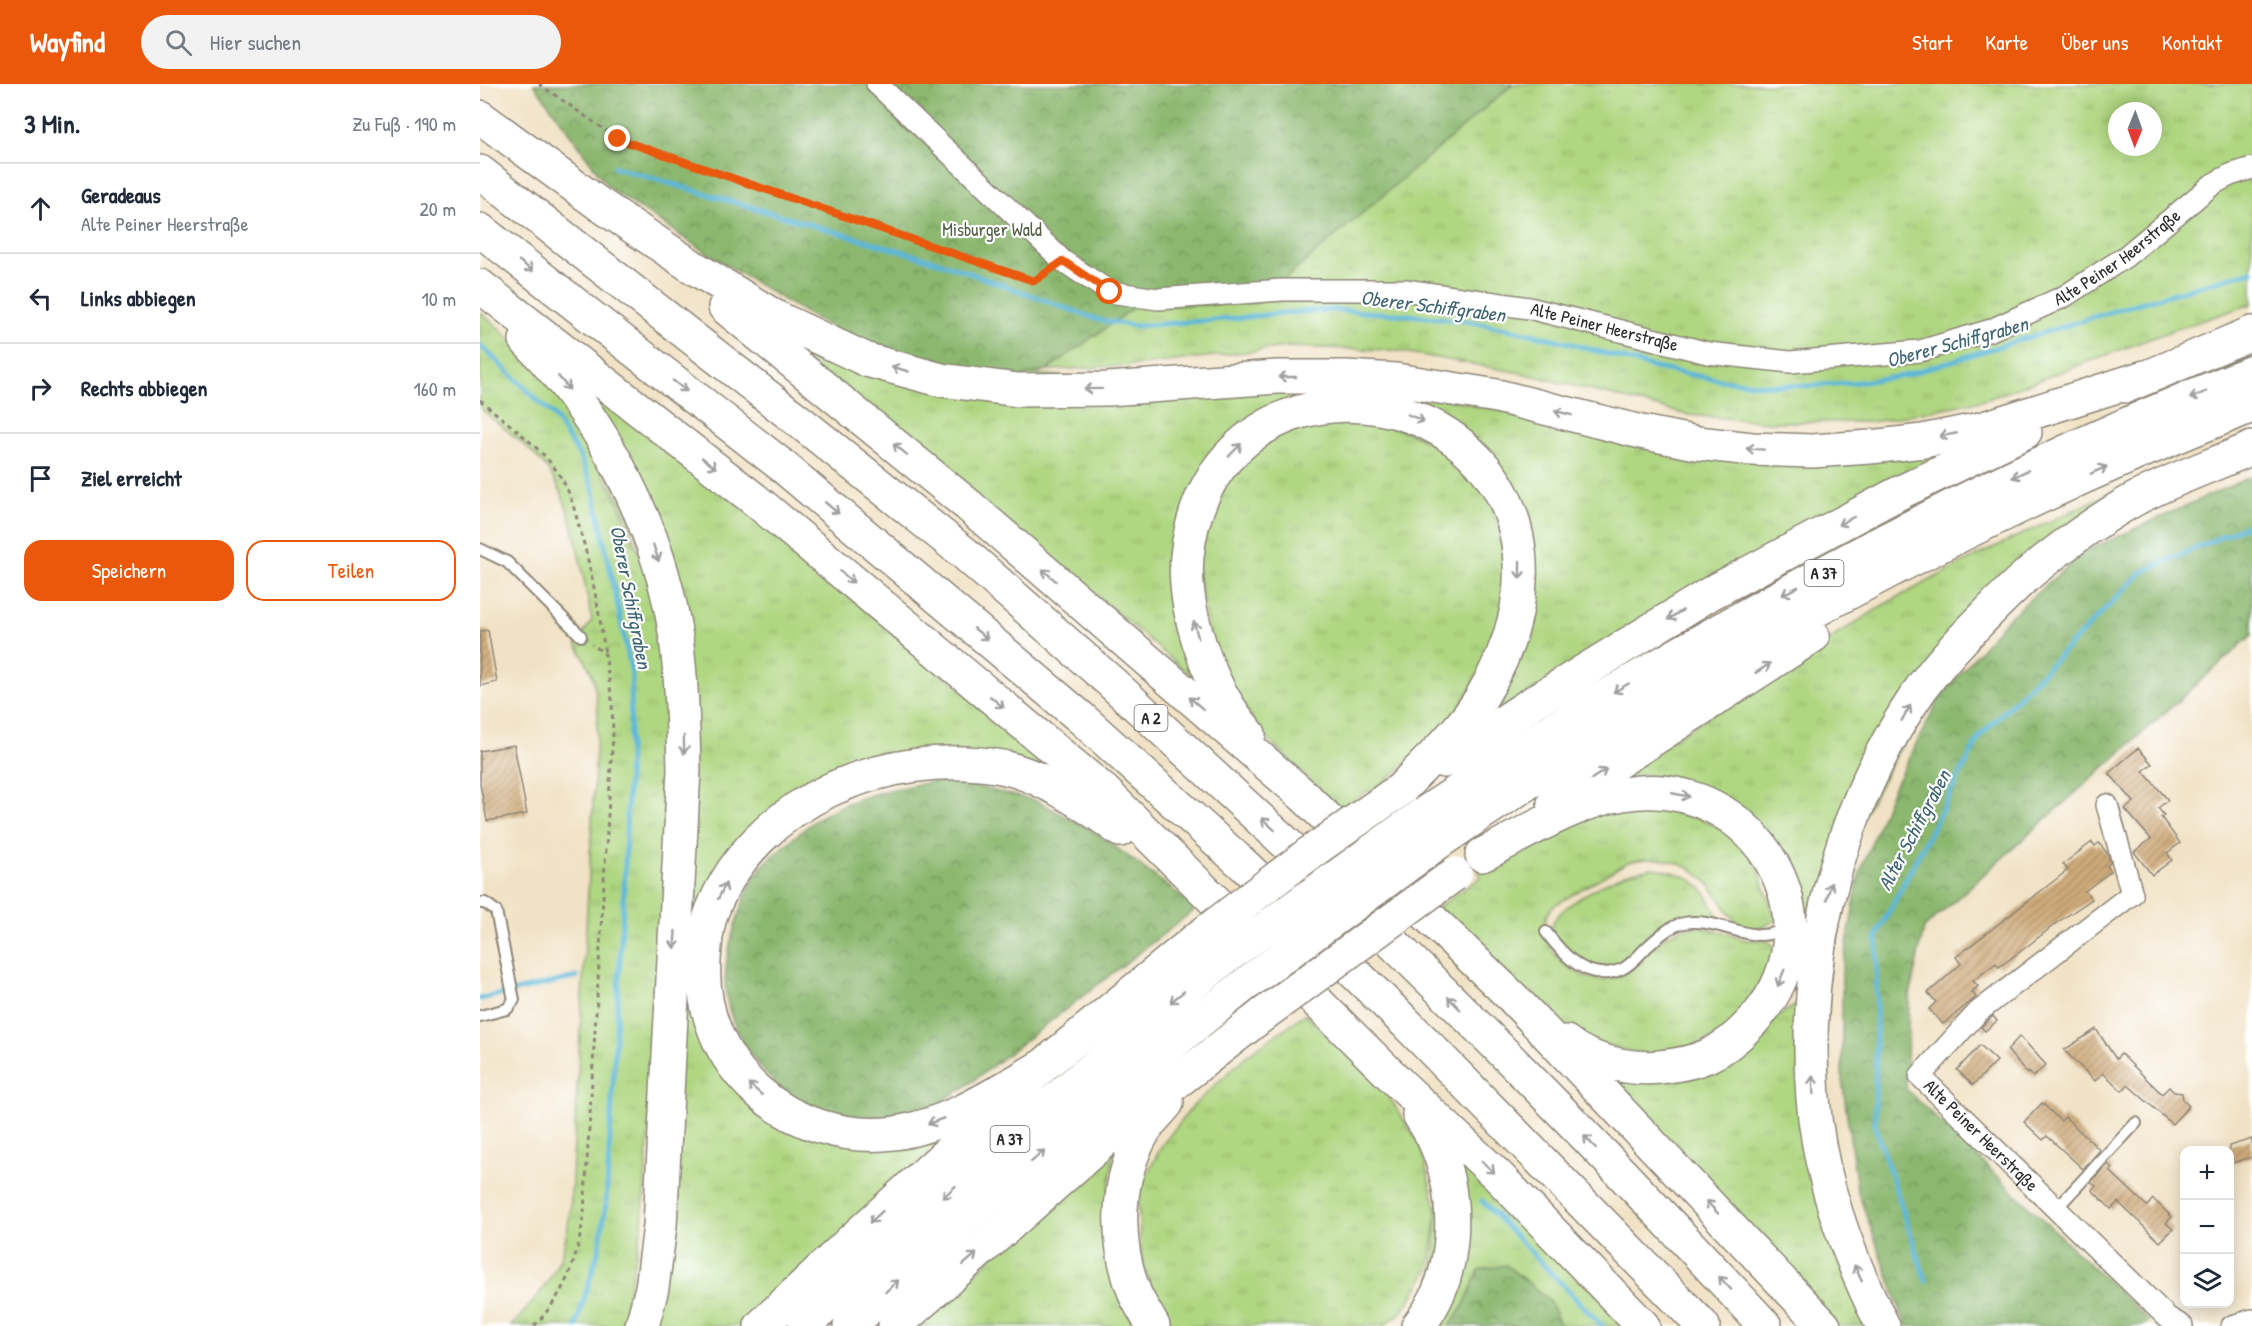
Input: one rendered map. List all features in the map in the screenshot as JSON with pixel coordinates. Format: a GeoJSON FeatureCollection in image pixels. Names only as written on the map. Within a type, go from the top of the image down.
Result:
{"type":"FeatureCollection","features":[{"type":"Feature","properties":{"kind":"highway"},"geometry":{"type":"LineString","coordinates":[[480,117],[599,204],[693,267],[777,318],[867,360],[941,380],[1018,390],[1108,389],[1278,377],[1396,380],[1497,396],[1641,432],[1697,443],[1752,449],[1812,451],[1923,441],[1981,429],[2145,377]]}},
{"type":"Feature","properties":{"kind":"highway","name":"A 2"},"geometry":{"type":"LineString","coordinates":[[480,172],[964,553],[1121,691],[1276,831],[1441,989],[1689,1243],[1765,1326]]}},
{"type":"Feature","properties":{"kind":"highway"},"geometry":{"type":"LineString","coordinates":[[599,204],[968,505],[1304,796],[1513,998],[1824,1326]]}},
{"type":"Feature","properties":{"kind":"highway","name":"A 2"},"geometry":{"type":"LineString","coordinates":[[480,230],[780,464],[1080,717],[1245,866],[1405,1022],[1703,1326]]}},
{"type":"Feature","properties":{"kind":"highway"},"geometry":{"type":"LineString","coordinates":[[480,286],[754,499],[1104,791],[1400,1084],[1498,1176],[1643,1326]]}},
{"type":"Feature","properties":{"kind":"highway"},"geometry":{"type":"LineString","coordinates":[[480,295],[545,361],[578,400],[606,446],[649,534],[664,581],[676,636],[683,696],[684,770],[660,1226],[652,1288],[642,1326]]}},
{"type":"Feature","properties":{"kind":"highway"},"geometry":{"type":"LineString","coordinates":[[761,1326],[1044,1065],[1198,938],[1310,853],[1401,789],[1534,702],[1712,593],[1897,494],[2145,377],[2252,333]]}},
{"type":"Feature","properties":{"kind":"highway","name":"A 37"},"geometry":{"type":"LineString","coordinates":[[805,1326],[874,1259],[1070,1085],[1222,960],[1419,817],[1605,697],[1741,618],[1848,560],[1954,505],[2090,441],[2252,372]]}},
{"type":"Feature","properties":{"kind":"highway"},"geometry":{"type":"LineString","coordinates":[[1304,796],[1243,728],[1217,685],[1196,632],[1190,610],[1186,572],[1190,532],[1200,499],[1217,469],[1241,443],[1269,423],[1300,412],[1333,405],[1366,405],[1400,412],[1430,424],[1455,440],[1475,457],[1492,479],[1506,504],[1516,531],[1520,559],[1520,593],[1514,627],[1499,663],[1480,699],[1463,722],[1401,789]]}},
{"type":"Feature","properties":{"kind":"highway","name":"A 37"},"geometry":{"type":"LineString","coordinates":[[849,1326],[903,1275],[1097,1104],[1243,986],[1436,844],[1526,783],[1620,723],[1871,581],[2097,471],[2252,406]]}},
{"type":"Feature","properties":{"kind":"highway"},"geometry":{"type":"LineString","coordinates":[[1883,1326],[1851,1259],[1835,1210],[1823,1159],[1813,1099],[1811,1037],[1820,935],[1837,860],[1855,808],[1868,778],[1918,693],[1951,650],[2007,593],[2047,559],[2137,498],[2252,448]]}},
{"type":"Feature","properties":{"kind":"highway"},"geometry":{"type":"LineString","coordinates":[[895,1326],[1123,1124],[1265,1013],[1565,796],[1970,532]]}},
{"type":"Feature","properties":{"kind":"highway"},"geometry":{"type":"LineString","coordinates":[[1044,1065],[977,1103],[935,1122],[896,1132],[852,1134],[808,1124],[774,1106],[747,1082],[729,1057],[715,1029],[706,1001],[703,972],[705,943],[711,913],[726,882],[743,856],[774,825],[805,802],[843,783],[898,768],[951,763],[1003,767],[1045,783],[1094,810],[1212,899]]}},
{"type":"Feature","properties":{"kind":"highway"},"geometry":{"type":"LineString","coordinates":[[1482,855],[1585,804],[1623,794],[1662,792],[1695,798],[1727,813],[1751,833],[1769,857],[1784,890],[1790,930],[1786,965],[1775,994],[1736,1039],[1713,1055],[1686,1064],[1646,1068],[1605,1062],[1572,1047],[1513,998]]}},
{"type":"Feature","properties":{"kind":"highway"},"geometry":{"type":"LineString","coordinates":[[1311,995],[1501,1149],[1669,1290]]}},
{"type":"Feature","properties":{"kind":"highway"},"geometry":{"type":"LineString","coordinates":[[1154,1326],[1136,1295],[1124,1262],[1120,1232],[1123,1192],[1131,1159],[1146,1128],[1176,1094],[1233,1039]]}},
{"type":"Feature","properties":{"kind":"highway"},"geometry":{"type":"LineString","coordinates":[[1400,1084],[1435,1141],[1446,1172],[1451,1205],[1451,1247],[1439,1291],[1418,1326]]}},
{"type":"Feature","properties":{"kind":"street","name":"Alte Peiner Heerstraße"},"geometry":{"type":"LineString","coordinates":[[877,84],[1063,261],[1110,292],[1158,299],[1282,290],[1405,290],[1529,308],[1708,353],[1790,362],[1920,351],[1991,330],[2065,296],[2125,257],[2213,184],[2230,175],[2252,168]]}},
{"type":"Feature","properties":{"kind":"street","name":"Alte Peiner Heerstraße"},"geometry":{"type":"LineString","coordinates":[[2107,805],[2132,894],[1978,1012],[1920,1076],[2055,1210],[2167,1317],[2181,1326]]}},
{"type":"Feature","properties":{"kind":"street"},"geometry":{"type":"LineString","coordinates":[[2232,1326],[2252,1320]]}},
{"type":"Feature","properties":{"kind":"lane"},"geometry":{"type":"LineString","coordinates":[[480,549],[507,562],[581,636]]}},
{"type":"Feature","properties":{"kind":"lane"},"geometry":{"type":"LineString","coordinates":[[480,903],[485,903],[496,911],[514,1000],[507,1009],[480,1016]]}},
{"type":"Feature","properties":{"kind":"lane"},"geometry":{"type":"LineString","coordinates":[[1546,932],[1564,955],[1576,965],[1589,972],[1607,974],[1623,969],[1668,929],[1684,923],[1708,924],[1763,935],[1790,930]]}},
{"type":"Feature","properties":{"kind":"lane"},"geometry":{"type":"LineString","coordinates":[[2055,1210],[2136,1123]]}},
{"type":"Feature","properties":{"kind":"path"},"geometry":{"type":"LineString","coordinates":[[538,84],[618,139],[1034,281],[1063,261]]}},
{"type":"Feature","properties":{"kind":"path"},"geometry":{"type":"LineString","coordinates":[[480,400],[545,457],[560,474],[570,496],[584,542],[598,603],[612,700],[613,733],[584,1212],[580,1241],[566,1285],[534,1326]]}},
{"type":"Feature","properties":{"kind":"path"},"geometry":{"type":"LineString","coordinates":[[581,636],[605,654]]}},
{"type":"Feature","properties":{"kind":"green space","name":"Misburger Wald"},"geometry":{"type":"Polygon","coordinates":[[[534,84],[1513,84],[1257,303],[1134,307],[1047,370],[1021,377],[876,353],[787,302],[704,251],[609,188],[534,84]]]}},
{"type":"Feature","properties":{"kind":"green space"},"geometry":{"type":"Polygon","coordinates":[[[1513,84],[2252,84],[2252,304],[2168,332],[1985,400],[1873,422],[1770,422],[1689,415],[1522,373],[1392,350],[1286,347],[1142,365],[1047,370],[1134,307],[1257,302],[1513,84]]]}},
{"type":"Feature","properties":{"kind":"green space"},"geometry":{"type":"Polygon","coordinates":[[[480,312],[500,329],[553,384],[615,496],[653,586],[670,698],[665,905],[642,1225],[621,1326],[511,1326],[548,1282],[563,1247],[570,1214],[598,714],[593,677],[576,644],[592,620],[571,522],[557,485],[541,461],[480,408],[480,312]]]}},
{"type":"Feature","properties":{"kind":"green space"},"geometry":{"type":"Polygon","coordinates":[[[780,339],[822,354],[1218,391],[1405,390],[1615,435],[1987,437],[1486,716],[1514,648],[1500,477],[1332,395],[1197,486],[1198,682],[1083,583],[780,339]]]}},
{"type":"Feature","properties":{"kind":"green space"},"geometry":{"type":"Polygon","coordinates":[[[548,347],[1055,767],[827,780],[693,941],[766,1115],[957,1126],[748,1326],[650,1326],[686,644],[548,347]]]}},
{"type":"Feature","properties":{"kind":"green space"},"geometry":{"type":"Polygon","coordinates":[[[1350,414],[1441,443],[1491,498],[1510,572],[1493,650],[1449,725],[1372,793],[1369,790],[1339,810],[1260,731],[1212,653],[1196,561],[1228,474],[1280,432],[1350,414]]]}},
{"type":"Feature","properties":{"kind":"green space"},"geometry":{"type":"Polygon","coordinates":[[[2252,476],[2252,635],[1924,928],[1909,1000],[1906,1089],[2149,1321],[2143,1326],[1906,1326],[1857,1189],[1842,1079],[1842,972],[1859,875],[1890,795],[1940,697],[2007,619],[2086,551],[2252,476]]]}},
{"type":"Feature","properties":{"kind":"green space"},"geometry":{"type":"Polygon","coordinates":[[[2127,485],[1981,600],[1805,923],[1801,921],[1797,894],[1675,779],[1639,775],[1613,781],[1642,759],[1885,604],[1980,554],[2127,485]]]}},
{"type":"Feature","properties":{"kind":"green space"},"geometry":{"type":"Polygon","coordinates":[[[948,780],[1037,801],[1098,834],[1197,908],[965,1087],[930,1107],[887,1116],[857,1116],[828,1111],[798,1100],[768,1076],[745,1045],[736,1028],[726,994],[725,980],[734,929],[753,881],[760,869],[788,843],[818,818],[833,810],[864,797],[897,788],[948,780]]]}},
{"type":"Feature","properties":{"kind":"green space"},"geometry":{"type":"Polygon","coordinates":[[[1661,799],[1749,843],[1776,920],[1762,927],[1751,928],[1742,925],[1734,919],[1707,882],[1689,868],[1669,860],[1637,860],[1626,863],[1553,906],[1546,919],[1545,932],[1549,945],[1557,957],[1581,975],[1595,979],[1608,979],[1624,972],[1667,936],[1685,928],[1696,927],[1723,932],[1741,939],[1767,941],[1778,955],[1737,1028],[1659,1059],[1574,1036],[1549,1017],[1436,909],[1481,877],[1478,871],[1560,820],[1661,799]]]}},
{"type":"Feature","properties":{"kind":"green space"},"geometry":{"type":"Polygon","coordinates":[[[1653,868],[1678,874],[1696,883],[1709,898],[1719,922],[1687,920],[1668,923],[1645,938],[1631,951],[1621,965],[1603,968],[1583,963],[1554,935],[1552,927],[1554,920],[1581,897],[1625,874],[1653,868]]]}},
{"type":"Feature","properties":{"kind":"green space"},"geometry":{"type":"Polygon","coordinates":[[[1798,1003],[1867,1326],[1834,1326],[1584,1061],[1638,1075],[1769,1016],[1774,1019],[1798,1003]]]}},
{"type":"Feature","properties":{"kind":"green space"},"geometry":{"type":"Polygon","coordinates":[[[1305,1014],[1384,1089],[1421,1147],[1437,1213],[1429,1268],[1404,1310],[1384,1326],[1173,1326],[1154,1298],[1141,1257],[1138,1192],[1162,1145],[1193,1106],[1246,1056],[1305,1014]]]}},
{"type":"Feature","properties":{"kind":"green space"},"geometry":{"type":"Polygon","coordinates":[[[1444,1135],[1633,1326],[1561,1326],[1548,1299],[1479,1270],[1464,1305],[1450,1326],[1428,1326],[1444,1135]]]}},
{"type":"Feature","properties":{"kind":"green space"},"geometry":{"type":"Polygon","coordinates":[[[1114,1150],[1107,1205],[1145,1326],[922,1326],[1022,1227],[1114,1150]]]}},
{"type":"Feature","properties":{"kind":"green space"},"geometry":{"type":"Polygon","coordinates":[[[1506,1265],[1548,1299],[1561,1326],[1450,1326],[1464,1305],[1479,1270],[1506,1265]]]}},
{"type":"Feature","properties":{"kind":"building"},"geometry":{"type":"Polygon","coordinates":[[[488,630],[497,682],[480,686],[480,631],[488,630]]]}},
{"type":"Feature","properties":{"kind":"building"},"geometry":{"type":"Polygon","coordinates":[[[514,745],[527,814],[487,821],[480,784],[480,751],[514,745]]]}},
{"type":"Feature","properties":{"kind":"building"},"geometry":{"type":"Polygon","coordinates":[[[2138,748],[2152,764],[2143,771],[2168,800],[2158,808],[2164,815],[2161,817],[2180,843],[2167,853],[2172,860],[2152,875],[2134,852],[2151,839],[2125,809],[2134,802],[2109,773],[2138,748]]]}},
{"type":"Feature","properties":{"kind":"building"},"geometry":{"type":"Polygon","coordinates":[[[2092,842],[2095,846],[2099,843],[2108,854],[2110,863],[2107,866],[2111,871],[2085,891],[2092,899],[1999,967],[1996,963],[1973,981],[1978,986],[1972,992],[1976,997],[1943,1024],[1929,1009],[1936,1002],[1928,993],[1961,964],[1956,957],[2068,870],[2063,864],[2092,842]]]}},
{"type":"Feature","properties":{"kind":"building"},"geometry":{"type":"Polygon","coordinates":[[[1993,1016],[1997,1021],[1985,1031],[1981,1027],[1993,1016]]]}},
{"type":"Feature","properties":{"kind":"building"},"geometry":{"type":"Polygon","coordinates":[[[2096,1029],[2116,1059],[2121,1054],[2162,1094],[2169,1087],[2174,1092],[2182,1093],[2183,1100],[2189,1106],[2172,1124],[2128,1085],[2122,1091],[2103,1073],[2095,1081],[2064,1050],[2096,1029]]]}},
{"type":"Feature","properties":{"kind":"building"},"geometry":{"type":"Polygon","coordinates":[[[2020,1036],[2046,1065],[2033,1077],[2007,1050],[2020,1036]]]}},
{"type":"Feature","properties":{"kind":"building"},"geometry":{"type":"Polygon","coordinates":[[[1980,1045],[1997,1061],[1973,1085],[1957,1070],[1980,1045]]]}},
{"type":"Feature","properties":{"kind":"building"},"geometry":{"type":"Polygon","coordinates":[[[2042,1103],[2061,1121],[2065,1117],[2100,1150],[2083,1169],[2047,1136],[2043,1140],[2024,1122],[2042,1103]]]}},
{"type":"Feature","properties":{"kind":"building"},"geometry":{"type":"Polygon","coordinates":[[[2252,1139],[2252,1157],[2234,1162],[2234,1146],[2229,1146],[2252,1139]]]}},
{"type":"Feature","properties":{"kind":"building"},"geometry":{"type":"Polygon","coordinates":[[[2108,1164],[2113,1168],[2110,1171],[2147,1206],[2153,1199],[2172,1217],[2166,1223],[2173,1229],[2160,1242],[2118,1202],[2111,1209],[2092,1190],[2096,1186],[2091,1182],[2108,1164]]]}},
{"type":"Feature","properties":{"kind":"waterway","name":"Oberer Schiffgraben"},"geometry":{"type":"LineString","coordinates":[[614,167],[942,263],[1099,320],[1136,326],[1335,310],[1409,315],[1467,321],[1562,341],[1655,368],[1720,380],[1765,385],[1810,386],[1903,376],[2252,271]]}},
{"type":"Feature","properties":{"kind":"waterway","name":"Oberer Schiffgraben"},"geometry":{"type":"LineString","coordinates":[[480,345],[553,415],[579,455],[593,488],[632,674],[624,890],[606,1204],[599,1249],[576,1326]]}},
{"type":"Feature","properties":{"kind":"waterway","name":"Alter Schiffgraben"},"geometry":{"type":"LineString","coordinates":[[1926,1281],[1875,1126],[1877,935],[1980,736],[2142,572],[2252,523]]}},
{"type":"Feature","properties":{"kind":"waterway","name":"Oberer Schiffgraben"},"geometry":{"type":"LineString","coordinates":[[480,999],[577,977]]}},
{"type":"Feature","properties":{"kind":"waterway"},"geometry":{"type":"LineString","coordinates":[[1482,1201],[1602,1326]]}},
{"type":"Feature","properties":{"kind":"route"},"geometry":{"type":"LineString","coordinates":[[618,139],[1034,281],[1063,261],[1110,292]]}}]}
